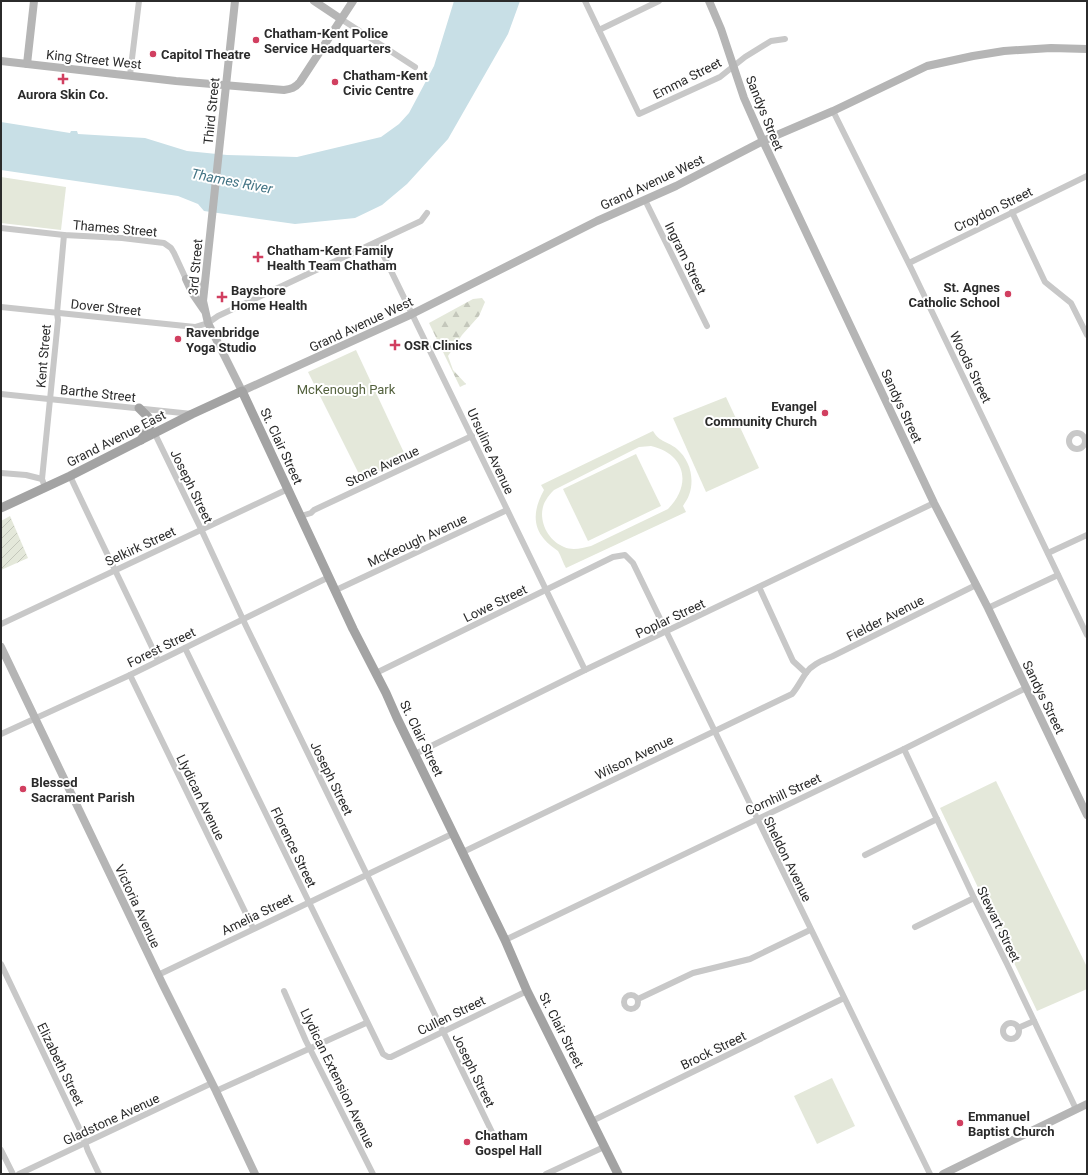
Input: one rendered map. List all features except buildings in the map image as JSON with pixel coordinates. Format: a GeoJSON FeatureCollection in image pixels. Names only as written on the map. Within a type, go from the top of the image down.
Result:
{"type":"FeatureCollection","features":[{"type":"Feature","properties":{"kind":"main road","name":"Grand Avenue East"},"geometry":{"type":"LineString","coordinates":[[1,508],[44,483],[70,476],[192,414],[242,391]]}},
{"type":"Feature","properties":{"kind":"main road","name":"St. Clair Street"},"geometry":{"type":"LineString","coordinates":[[242,391],[353,629],[454,833],[505,940],[527,991],[618,1174]]}},
{"type":"Feature","properties":{"kind":"main road"},"geometry":{"type":"LineString","coordinates":[[139,408],[148,417],[150,426],[141,441]]}},
{"type":"Feature","properties":{"kind":"street"},"geometry":{"type":"LineString","coordinates":[[27,64],[34,1]]}},
{"type":"Feature","properties":{"kind":"street"},"geometry":{"type":"LineString","coordinates":[[130,75],[138,1]]}},
{"type":"Feature","properties":{"kind":"street","name":"Third Street"},"geometry":{"type":"LineString","coordinates":[[211,224],[235,1]]}},
{"type":"Feature","properties":{"kind":"street"},"geometry":{"type":"LineString","coordinates":[[314,1],[415,67]]}},
{"type":"Feature","properties":{"kind":"street","name":"King Street West"},"geometry":{"type":"LineString","coordinates":[[1,61],[176,81],[284,90],[292,89],[297,86],[353,1]]}},
{"type":"Feature","properties":{"kind":"street"},"geometry":{"type":"LineString","coordinates":[[585,1],[599,30],[659,1]]}},
{"type":"Feature","properties":{"kind":"street","name":"Sandys Street"},"geometry":{"type":"LineString","coordinates":[[709,1],[721,29],[744,98],[763,141],[934,503],[988,608],[1087,815]]}},
{"type":"Feature","properties":{"kind":"street","name":"Emma Street"},"geometry":{"type":"LineString","coordinates":[[599,30],[639,114],[720,77],[745,56],[771,41],[785,39]]}},
{"type":"Feature","properties":{"kind":"street","name":"Grand Avenue West"},"geometry":{"type":"LineString","coordinates":[[242,391],[412,314],[597,221],[676,186],[763,141],[927,66],[1004,51],[1051,48],[1087,49]]}},
{"type":"Feature","properties":{"kind":"street","name":"Woods Street"},"geometry":{"type":"LineString","coordinates":[[833,110],[1058,575],[1084,622],[1087,635]]}},
{"type":"Feature","properties":{"kind":"street","name":"Croydon Street"},"geometry":{"type":"LineString","coordinates":[[908,263],[1087,176]]}},
{"type":"Feature","properties":{"kind":"street","name":"Ingram Street"},"geometry":{"type":"LineString","coordinates":[[645,200],[706,326]]}},
{"type":"Feature","properties":{"kind":"street"},"geometry":{"type":"LineString","coordinates":[[1012,212],[1044,282],[1072,303],[1087,335]]}},
{"type":"Feature","properties":{"kind":"street"},"geometry":{"type":"LineString","coordinates":[[208,323],[218,316],[421,221],[427,213]]}},
{"type":"Feature","properties":{"kind":"street","name":"3rd Street"},"geometry":{"type":"LineString","coordinates":[[205,313],[203,301],[204,284],[211,224]]}},
{"type":"Feature","properties":{"kind":"street","name":"Thames Street"},"geometry":{"type":"LineString","coordinates":[[1,228],[164,243],[171,248],[186,279]]}},
{"type":"Feature","properties":{"kind":"street","name":"Kent Street"},"geometry":{"type":"LineString","coordinates":[[44,483],[64,235]]}},
{"type":"Feature","properties":{"kind":"street","name":"Ursuline Avenue"},"geometry":{"type":"LineString","coordinates":[[376,242],[585,670]]}},
{"type":"Feature","properties":{"kind":"street"},"geometry":{"type":"LineString","coordinates":[[186,279],[192,283],[204,284]]}},
{"type":"Feature","properties":{"kind":"street"},"geometry":{"type":"LineString","coordinates":[[186,279],[193,294],[205,313]]}},
{"type":"Feature","properties":{"kind":"street","name":"Dover Street"},"geometry":{"type":"LineString","coordinates":[[1,307],[195,327],[208,323]]}},
{"type":"Feature","properties":{"kind":"street","name":"St. Clair Street"},"geometry":{"type":"LineString","coordinates":[[205,313],[208,323],[242,391]]}},
{"type":"Feature","properties":{"kind":"street","name":"Barthe Street"},"geometry":{"type":"LineString","coordinates":[[1,394],[192,414]]}},
{"type":"Feature","properties":{"kind":"street","name":"Joseph Street"},"geometry":{"type":"LineString","coordinates":[[155,434],[492,1132]]}},
{"type":"Feature","properties":{"kind":"street","name":"Stone Avenue"},"geometry":{"type":"LineString","coordinates":[[301,516],[311,513],[320,507],[472,436]]}},
{"type":"Feature","properties":{"kind":"street"},"geometry":{"type":"LineString","coordinates":[[1,473],[26,475],[44,483]]}},
{"type":"Feature","properties":{"kind":"street"},"geometry":{"type":"LineString","coordinates":[[70,476],[158,660]]}},
{"type":"Feature","properties":{"kind":"street","name":"Selkirk Street"},"geometry":{"type":"LineString","coordinates":[[1,624],[288,489]]}},
{"type":"Feature","properties":{"kind":"street","name":"Poplar Street"},"geometry":{"type":"LineString","coordinates":[[415,754],[814,559],[934,503]]}},
{"type":"Feature","properties":{"kind":"street","name":"McKeough Avenue"},"geometry":{"type":"LineString","coordinates":[[336,590],[507,510]]}},
{"type":"Feature","properties":{"kind":"street"},"geometry":{"type":"LineString","coordinates":[[1048,553],[1087,535]]}},
{"type":"Feature","properties":{"kind":"street","name":"Lowe Street"},"geometry":{"type":"LineString","coordinates":[[376,673],[613,557],[625,555]]}},
{"type":"Feature","properties":{"kind":"street","name":"Sheldon Avenue"},"geometry":{"type":"LineString","coordinates":[[625,555],[633,563],[667,631],[810,930],[930,1174]]}},
{"type":"Feature","properties":{"kind":"street"},"geometry":{"type":"LineString","coordinates":[[988,608],[1058,575]]}},
{"type":"Feature","properties":{"kind":"street","name":"Forest Street"},"geometry":{"type":"LineString","coordinates":[[1,734],[130,675],[330,577]]}},
{"type":"Feature","properties":{"kind":"street","name":"Fielder Avenue"},"geometry":{"type":"LineString","coordinates":[[806,673],[816,664],[976,585]]}},
{"type":"Feature","properties":{"kind":"street"},"geometry":{"type":"LineString","coordinates":[[759,587],[793,661],[806,673]]}},
{"type":"Feature","properties":{"kind":"street","name":"Victoria Avenue"},"geometry":{"type":"LineString","coordinates":[[1,647],[255,1174]]}},
{"type":"Feature","properties":{"kind":"street","name":"Florence Street"},"geometry":{"type":"LineString","coordinates":[[185,648],[366,1022],[384,1055]]}},
{"type":"Feature","properties":{"kind":"street","name":"Wilson Avenue"},"geometry":{"type":"LineString","coordinates":[[463,852],[714,730],[792,694],[799,686],[806,673]]}},
{"type":"Feature","properties":{"kind":"street","name":"Llydican Avenue"},"geometry":{"type":"LineString","coordinates":[[130,675],[253,928]]}},
{"type":"Feature","properties":{"kind":"street","name":"Cornhill Street"},"geometry":{"type":"LineString","coordinates":[[505,940],[757,818],[904,749],[1026,688]]}},
{"type":"Feature","properties":{"kind":"street","name":"Stewart Street"},"geometry":{"type":"LineString","coordinates":[[904,749],[1076,1109]]}},
{"type":"Feature","properties":{"kind":"street"},"geometry":{"type":"LineString","coordinates":[[865,855],[937,819]]}},
{"type":"Feature","properties":{"kind":"street","name":"Amelia Street"},"geometry":{"type":"LineString","coordinates":[[158,975],[253,928],[454,833]]}},
{"type":"Feature","properties":{"kind":"street"},"geometry":{"type":"LineString","coordinates":[[915,927],[974,898]]}},
{"type":"Feature","properties":{"kind":"street"},"geometry":{"type":"LineString","coordinates":[[638,999],[693,973],[750,959],[810,930]]}},
{"type":"Feature","properties":{"kind":"street","name":"Elizabeth Street"},"geometry":{"type":"LineString","coordinates":[[1,964],[82,1134],[99,1174]]}},
{"type":"Feature","properties":{"kind":"street","name":"Llydican Extension Avenue"},"geometry":{"type":"LineString","coordinates":[[284,991],[310,1048],[373,1174]]}},
{"type":"Feature","properties":{"kind":"street","name":"Cullen Street"},"geometry":{"type":"LineString","coordinates":[[384,1055],[391,1057],[527,991]]}},
{"type":"Feature","properties":{"kind":"street","name":"Brock Street"},"geometry":{"type":"LineString","coordinates":[[592,1121],[844,998]]}},
{"type":"Feature","properties":{"kind":"street"},"geometry":{"type":"LineString","coordinates":[[1018,1028],[1034,1021]]}},
{"type":"Feature","properties":{"kind":"street"},"geometry":{"type":"LineString","coordinates":[[216,1091],[366,1022]]}},
{"type":"Feature","properties":{"kind":"street","name":"Gladstone Avenue"},"geometry":{"type":"LineString","coordinates":[[19,1174],[212,1083]]}},
{"type":"Feature","properties":{"kind":"street"},"geometry":{"type":"LineString","coordinates":[[943,1174],[1087,1104]]}},
{"type":"Feature","properties":{"kind":"street"},"geometry":{"type":"LineString","coordinates":[[546,1174],[604,1147]]}},
{"type":"Feature","properties":{"kind":"street"},"geometry":{"type":"LineString","coordinates":[[1,1150],[13,1174]]}},
{"type":"Feature","properties":{"kind":"green space"},"geometry":{"type":"Polygon","coordinates":[[[1,177],[66,187],[61,230],[1,223],[1,177]]]}},
{"type":"Feature","properties":{"kind":"green space"},"geometry":{"type":"Polygon","coordinates":[[[482,298],[485,302],[479,316],[462,335],[448,356],[453,370],[466,384],[460,387],[429,323],[473,299],[482,298]]]}},
{"type":"Feature","properties":{"kind":"green space","name":"McKenough Park"},"geometry":{"type":"Polygon","coordinates":[[[356,350],[406,457],[362,480],[308,372],[356,350]]]}},
{"type":"Feature","properties":{"kind":"green space"},"geometry":{"type":"Polygon","coordinates":[[[726,397],[759,468],[706,492],[673,418],[726,397]]]}},
{"type":"Feature","properties":{"kind":"green space"},"geometry":{"type":"Polygon","coordinates":[[[653,431],[658,438],[674,446],[681,453],[688,464],[691,476],[691,489],[683,506],[686,512],[566,568],[558,551],[546,541],[537,527],[536,515],[538,502],[544,490],[541,485],[653,431]],[[651,446],[639,447],[554,490],[546,500],[542,513],[544,527],[552,539],[558,544],[571,549],[591,546],[668,509],[676,500],[680,490],[682,472],[678,463],[672,456],[663,450],[651,446]]]}},
{"type":"Feature","properties":{"kind":"green space"},"geometry":{"type":"Polygon","coordinates":[[[636,454],[661,506],[588,541],[563,489],[636,454]]]}},
{"type":"Feature","properties":{"kind":"green space"},"geometry":{"type":"Polygon","coordinates":[[[10,516],[28,558],[1,570],[1,521],[10,516]]]}},
{"type":"Feature","properties":{"kind":"green space"},"geometry":{"type":"Polygon","coordinates":[[[996,781],[1087,967],[1087,989],[1037,1011],[940,808],[996,781]]]}},
{"type":"Feature","properties":{"kind":"green space"},"geometry":{"type":"Polygon","coordinates":[[[832,1078],[855,1126],[817,1144],[794,1096],[832,1078]]]}},
{"type":"Feature","properties":{"kind":"water","name":"Thames River"},"geometry":{"type":"Polygon","coordinates":[[[454,1],[520,1],[508,34],[448,139],[407,184],[382,205],[355,218],[295,224],[204,211],[198,204],[178,196],[1,170],[1,122],[70,133],[71,131],[77,131],[78,134],[145,138],[187,151],[227,155],[297,157],[381,137],[399,124],[409,113],[434,66],[454,1]]]}},
{"type":"Feature","properties":{"kind":"place","name":"Chatham-Kent Police Service Headquarters"},"geometry":{"type":"Point","coordinates":[256,40]}},
{"type":"Feature","properties":{"kind":"place","name":"Capitol Theatre"},"geometry":{"type":"Point","coordinates":[153,54]}},
{"type":"Feature","properties":{"kind":"place","name":"Aurora Skin Co."},"geometry":{"type":"Point","coordinates":[63,79]}},
{"type":"Feature","properties":{"kind":"place","name":"Chatham-Kent Civic Centre"},"geometry":{"type":"Point","coordinates":[335,82]}},
{"type":"Feature","properties":{"kind":"place","name":"Chatham-Kent Family Health Team Chatham"},"geometry":{"type":"Point","coordinates":[258,257]}},
{"type":"Feature","properties":{"kind":"place","name":"St. Agnes Catholic School"},"geometry":{"type":"Point","coordinates":[1008,294]}},
{"type":"Feature","properties":{"kind":"place","name":"Bayshore Home Health"},"geometry":{"type":"Point","coordinates":[222,297]}},
{"type":"Feature","properties":{"kind":"place","name":"Ravenbridge Yoga Studio"},"geometry":{"type":"Point","coordinates":[178,339]}},
{"type":"Feature","properties":{"kind":"place","name":"OSR Clinics"},"geometry":{"type":"Point","coordinates":[395,345]}},
{"type":"Feature","properties":{"kind":"place","name":"Evangel Community Church"},"geometry":{"type":"Point","coordinates":[825,413]}},
{"type":"Feature","properties":{"kind":"place","name":"Blessed Sacrament Parish"},"geometry":{"type":"Point","coordinates":[23,789]}},
{"type":"Feature","properties":{"kind":"place","name":"Emmanuel Baptist Church"},"geometry":{"type":"Point","coordinates":[960,1123]}},
{"type":"Feature","properties":{"kind":"place","name":"Chatham Gospel Hall"},"geometry":{"type":"Point","coordinates":[467,1142]}}]}
